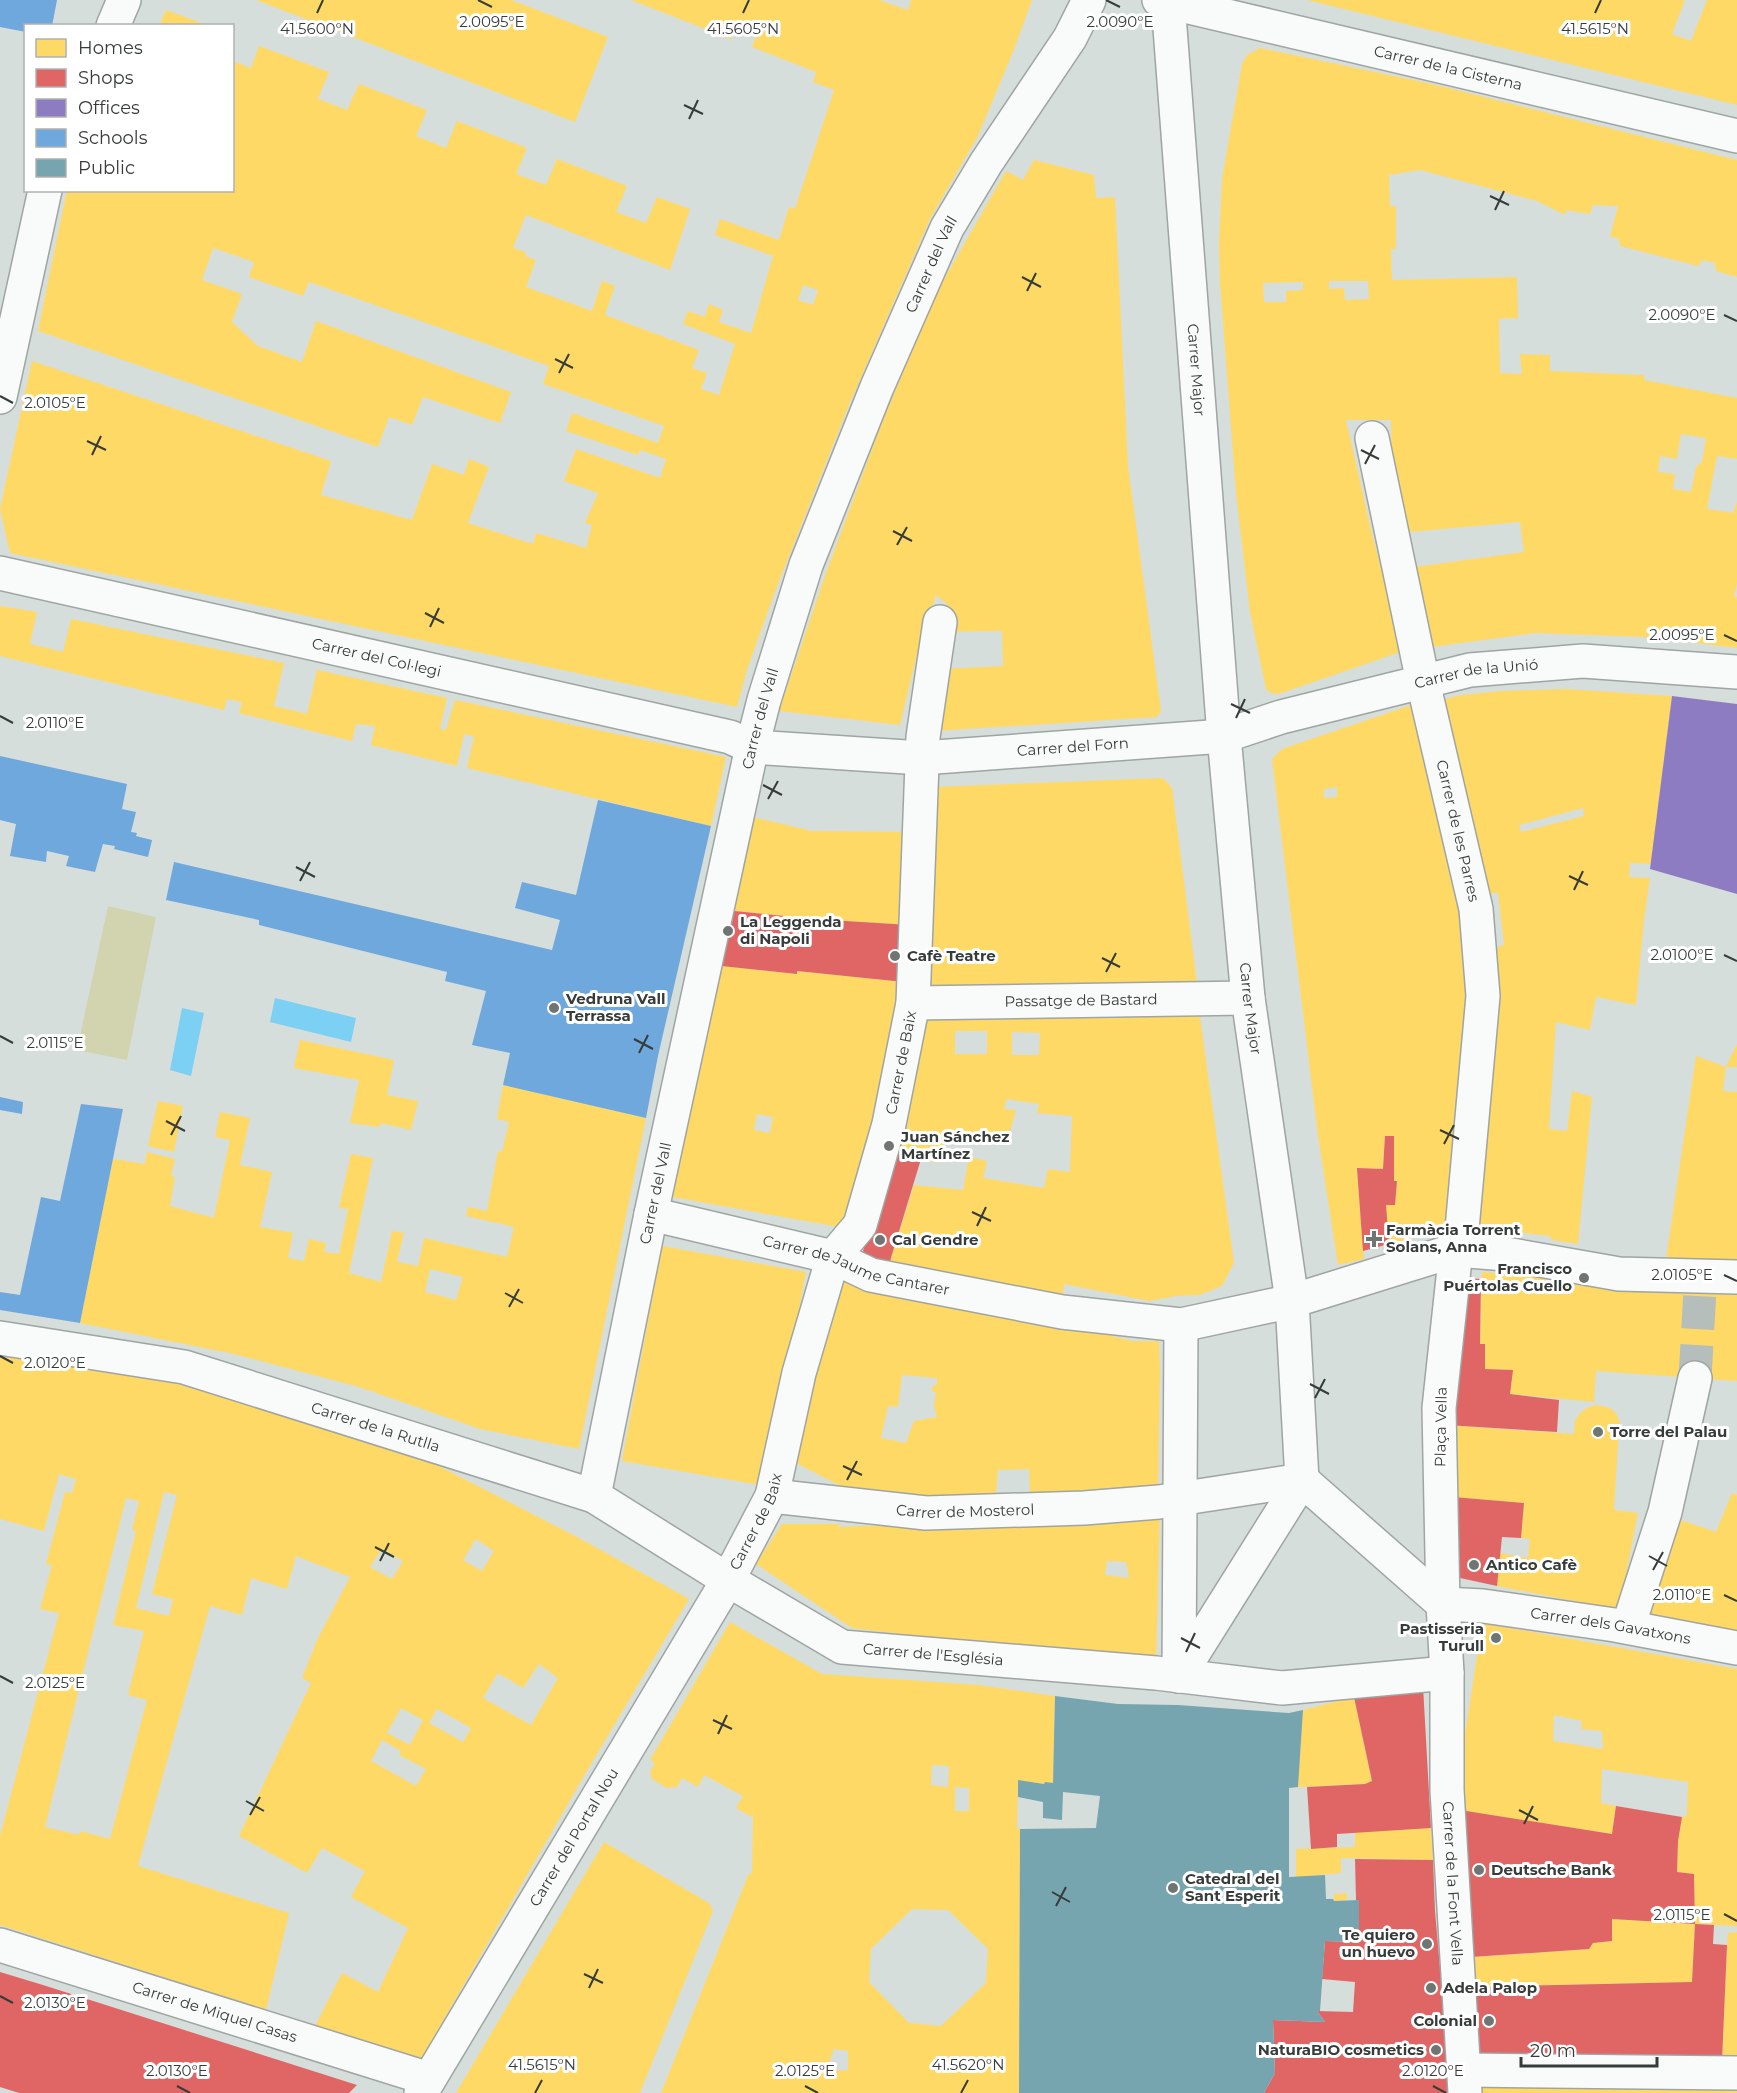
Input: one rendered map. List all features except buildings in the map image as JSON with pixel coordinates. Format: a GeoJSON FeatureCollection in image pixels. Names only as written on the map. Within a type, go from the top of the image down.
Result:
{"type":"FeatureCollection","features":[{"type":"Feature","properties":{"kind":"street"},"geometry":{"type":"LineString","coordinates":[[114,24],[124,0]]}},
{"type":"Feature","properties":{"kind":"street","name":"Carrer del Vall"},"geometry":{"type":"LineString","coordinates":[[594,1496],[651,1214],[752,747],[764,700],[806,565],[877,387],[947,228],[986,163],[1070,38],[1089,0]]}},
{"type":"Feature","properties":{"kind":"street","name":"Carrer de la Cisterna"},"geometry":{"type":"LineString","coordinates":[[1164,1],[1737,136]]}},
{"type":"Feature","properties":{"kind":"street","name":"Carrer Major"},"geometry":{"type":"LineString","coordinates":[[1164,1],[1224,736],[1248,998],[1291,1290]]}},
{"type":"Feature","properties":{"kind":"street"},"geometry":{"type":"LineString","coordinates":[[0,397],[45,192]]}},
{"type":"Feature","properties":{"kind":"street","name":"Carrer de les Parres"},"geometry":{"type":"LineString","coordinates":[[1372,438],[1423,682],[1476,909],[1483,996],[1463,1244]]}},
{"type":"Feature","properties":{"kind":"street","name":"Carrer del Col·legi"},"geometry":{"type":"LineString","coordinates":[[0,573],[730,737],[752,747],[922,759]]}},
{"type":"Feature","properties":{"kind":"street","name":"Carrer de Baix"},"geometry":{"type":"LineString","coordinates":[[728,1580],[772,1496],[799,1373],[833,1257],[860,1225],[889,1124],[913,1004],[923,736],[940,622]]}},
{"type":"Feature","properties":{"kind":"street","name":"Carrer de la Unió"},"geometry":{"type":"LineString","coordinates":[[1224,736],[1281,717],[1470,670],[1583,662],[1737,672]]}},
{"type":"Feature","properties":{"kind":"street"},"geometry":{"type":"LineString","coordinates":[[1190,725],[1224,736]]}},
{"type":"Feature","properties":{"kind":"street","name":"Carrer del Forn"},"geometry":{"type":"LineString","coordinates":[[922,759],[1224,736]]}},
{"type":"Feature","properties":{"kind":"street","name":"Passatge de Bastard"},"geometry":{"type":"LineString","coordinates":[[913,1004],[1248,998]]}},
{"type":"Feature","properties":{"kind":"street","name":"Carrer de Jaume Cantarer"},"geometry":{"type":"LineString","coordinates":[[651,1214],[833,1257],[871,1275],[1062,1312],[1181,1324]]}},
{"type":"Feature","properties":{"kind":"street"},"geometry":{"type":"LineString","coordinates":[[1168,1675],[1169,1501],[1181,1324],[1291,1290],[1463,1244],[1619,1274],[1700,1283],[1737,1277]]}},
{"type":"Feature","properties":{"kind":"street","name":"Plaça Vella"},"geometry":{"type":"LineString","coordinates":[[1447,1673],[1438,1408],[1463,1244]]}},
{"type":"Feature","properties":{"kind":"street"},"geometry":{"type":"LineString","coordinates":[[1168,1675],[1302,1480],[1291,1290]]}},
{"type":"Feature","properties":{"kind":"street","name":"Carrer de la Rutlla"},"geometry":{"type":"LineString","coordinates":[[0,1338],[184,1367],[594,1496],[728,1580]]}},
{"type":"Feature","properties":{"kind":"street"},"geometry":{"type":"LineString","coordinates":[[1628,1627],[1665,1512],[1695,1378]]}},
{"type":"Feature","properties":{"kind":"street"},"geometry":{"type":"LineString","coordinates":[[1302,1480],[1443,1604]]}},
{"type":"Feature","properties":{"kind":"street"},"geometry":{"type":"LineString","coordinates":[[1169,1501],[1302,1480]]}},
{"type":"Feature","properties":{"kind":"street","name":"Carrer de Mosterol"},"geometry":{"type":"LineString","coordinates":[[772,1496],[926,1513],[1084,1508],[1169,1501]]}},
{"type":"Feature","properties":{"kind":"street","name":"Carrer de l'Església"},"geometry":{"type":"LineString","coordinates":[[728,1580],[843,1647],[1168,1675]]}},
{"type":"Feature","properties":{"kind":"street","name":"Carrer del Portal Nou"},"geometry":{"type":"LineString","coordinates":[[425,2086],[728,1580]]}},
{"type":"Feature","properties":{"kind":"street","name":"Carrer dels Gavatxons"},"geometry":{"type":"LineString","coordinates":[[1443,1604],[1483,1606],[1628,1627],[1737,1648]]}},
{"type":"Feature","properties":{"kind":"street"},"geometry":{"type":"LineString","coordinates":[[1168,1675],[1282,1688],[1447,1673]]}},
{"type":"Feature","properties":{"kind":"street","name":"Carrer de la Font Vella"},"geometry":{"type":"LineString","coordinates":[[1447,1673],[1448,1790],[1465,2082]]}},
{"type":"Feature","properties":{"kind":"street","name":"Carrer de Miquel Casas"},"geometry":{"type":"LineString","coordinates":[[0,1945],[425,2086]]}},
{"type":"Feature","properties":{"kind":"street"},"geometry":{"type":"LineString","coordinates":[[1465,2082],[1737,2073]]}},
{"type":"Feature","properties":{"kind":"green space"},"geometry":{"type":"Polygon","coordinates":[[[108,906],[156,917],[127,1060],[77,1050],[108,906]]]}},
{"type":"Feature","properties":{"kind":"water"},"geometry":{"type":"Polygon","coordinates":[[[275,998],[356,1018],[351,1042],[270,1022],[275,998]]]}},
{"type":"Feature","properties":{"kind":"water"},"geometry":{"type":"Polygon","coordinates":[[[182,1008],[204,1013],[191,1076],[170,1070],[182,1008]]]}},
{"type":"Feature","properties":{"kind":"tunnel"},"geometry":{"type":"LineString","coordinates":[[1695,1378],[1700,1290]]}},
{"type":"Feature","properties":{"kind":"place","name":"La Leggenda di Napoli"},"geometry":{"type":"Point","coordinates":[728,931]}},
{"type":"Feature","properties":{"kind":"place","name":"Cafè Teatre"},"geometry":{"type":"Point","coordinates":[895,956]}},
{"type":"Feature","properties":{"kind":"place","name":"Vedruna Vall Terrassa"},"geometry":{"type":"Point","coordinates":[554,1008]}},
{"type":"Feature","properties":{"kind":"place","name":"Juan Sánchez Martínez"},"geometry":{"type":"Point","coordinates":[889,1146]}},
{"type":"Feature","properties":{"kind":"place","name":"Farmàcia Torrent Solans, Anna"},"geometry":{"type":"Point","coordinates":[1374,1239]}},
{"type":"Feature","properties":{"kind":"place","name":"Cal Gendre"},"geometry":{"type":"Point","coordinates":[880,1240]}},
{"type":"Feature","properties":{"kind":"place","name":"Francisco Puértolas Cuello"},"geometry":{"type":"Point","coordinates":[1584,1278]}},
{"type":"Feature","properties":{"kind":"place","name":"Torre del Palau"},"geometry":{"type":"Point","coordinates":[1598,1432]}},
{"type":"Feature","properties":{"kind":"place","name":"Antico Cafè"},"geometry":{"type":"Point","coordinates":[1474,1565]}},
{"type":"Feature","properties":{"kind":"place","name":"Pastisseria Turull"},"geometry":{"type":"Point","coordinates":[1496,1638]}},
{"type":"Feature","properties":{"kind":"place","name":"Deutsche Bank"},"geometry":{"type":"Point","coordinates":[1479,1870]}},
{"type":"Feature","properties":{"kind":"place","name":"Catedral del Sant Esperit"},"geometry":{"type":"Point","coordinates":[1173,1888]}},
{"type":"Feature","properties":{"kind":"place","name":"Te quiero un huevo"},"geometry":{"type":"Point","coordinates":[1427,1944]}},
{"type":"Feature","properties":{"kind":"place","name":"Adela Palop"},"geometry":{"type":"Point","coordinates":[1431,1988]}},
{"type":"Feature","properties":{"kind":"place","name":"Colonial"},"geometry":{"type":"Point","coordinates":[1489,2021]}},
{"type":"Feature","properties":{"kind":"place","name":"NaturaBIO cosmetics"},"geometry":{"type":"Point","coordinates":[1436,2050]}}]}
